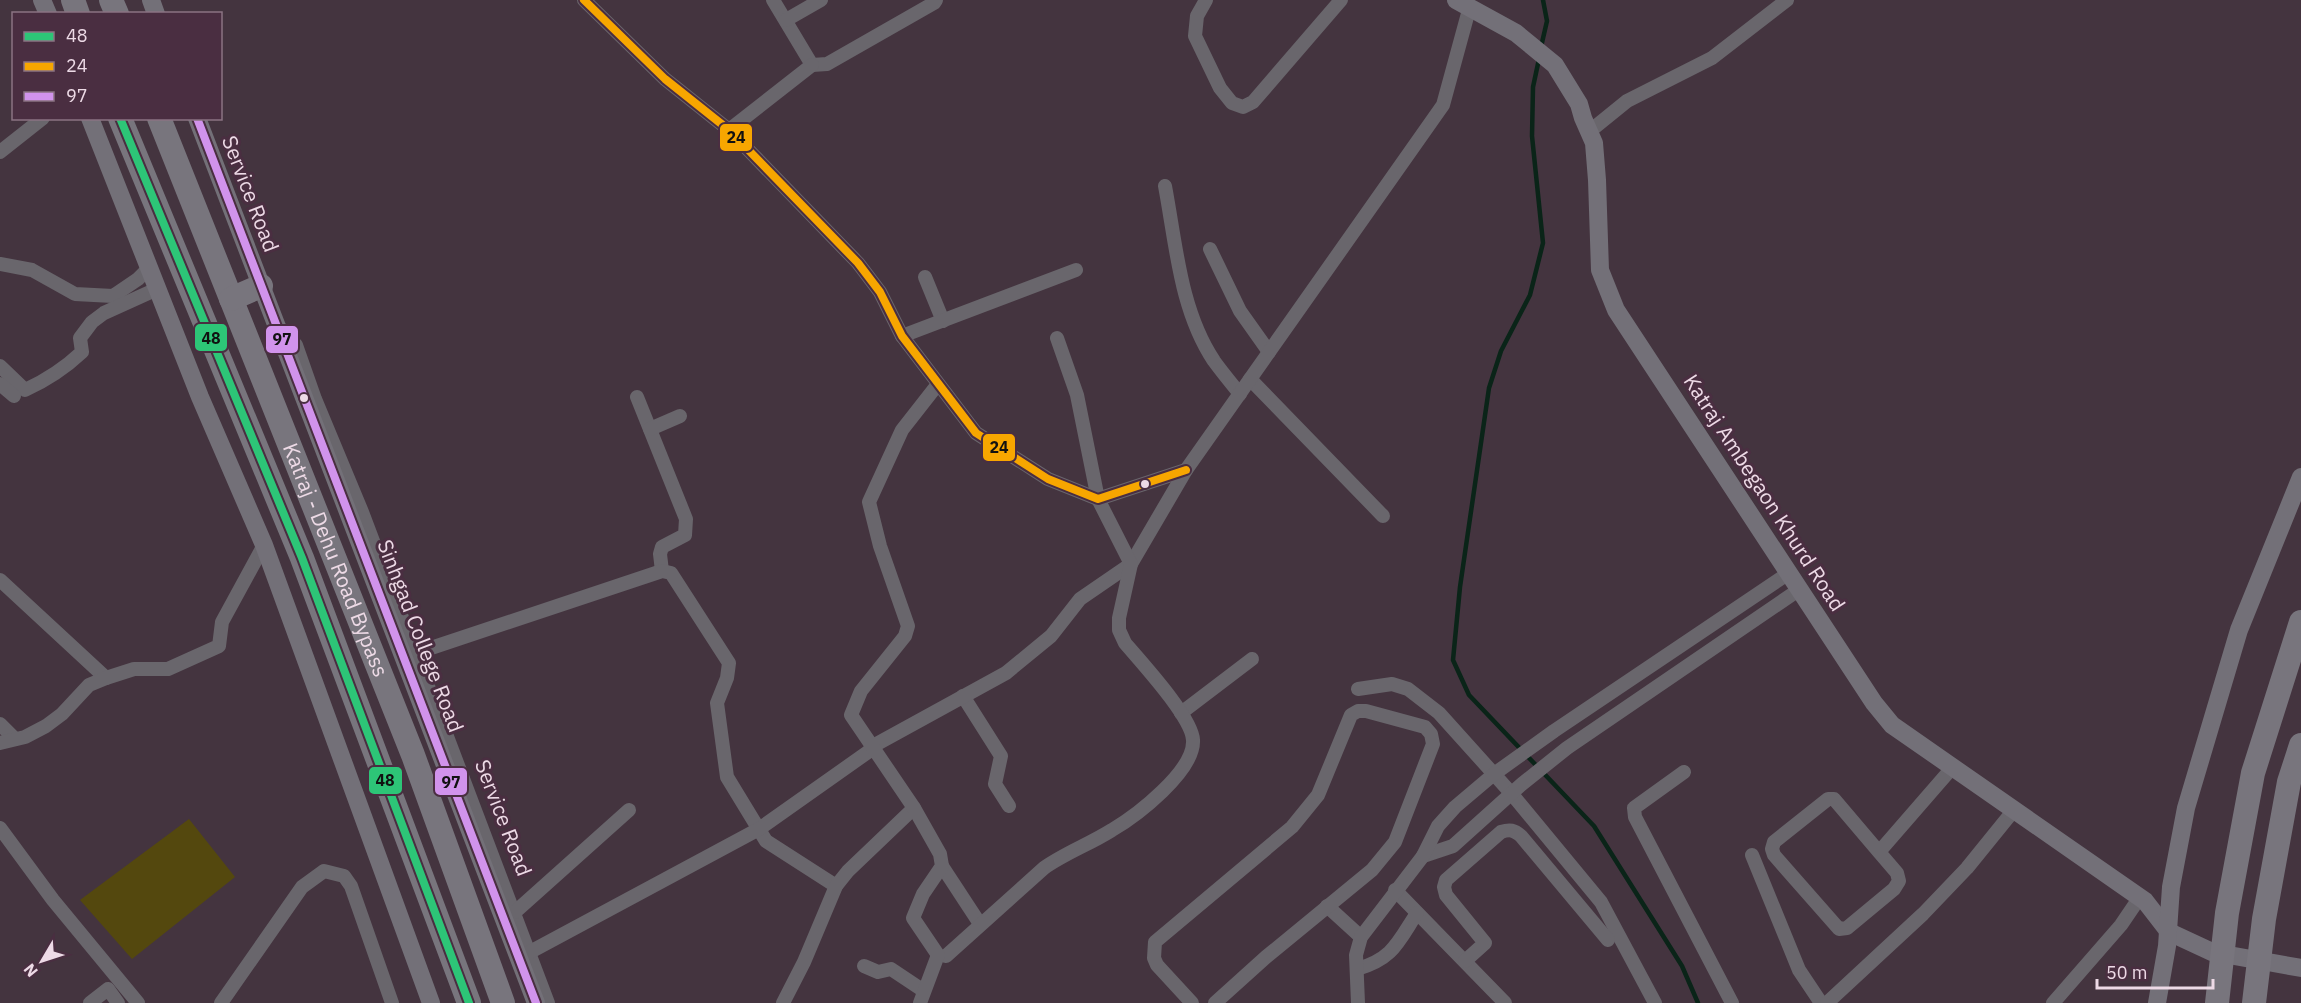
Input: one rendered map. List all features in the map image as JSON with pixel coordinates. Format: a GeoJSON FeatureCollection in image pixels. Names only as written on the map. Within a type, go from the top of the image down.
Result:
{"type":"FeatureCollection","features":[{"type":"Feature","properties":{"kind":"highway","name":"Katraj - Dehu Road Bypass"},"geometry":{"type":"LineString","coordinates":[[121,120],[292,532],[469,1003]]}},
{"type":"Feature","properties":{"kind":"highway","name":"Katraj - Dehu Road Bypass"},"geometry":{"type":"LineString","coordinates":[[160,120],[413,755],[503,1003]]}},
{"type":"Feature","properties":{"kind":"highway"},"geometry":{"type":"LineString","coordinates":[[231,299],[261,286]]}},
{"type":"Feature","properties":{"kind":"highway"},"geometry":{"type":"LineString","coordinates":[[2218,994],[2227,914],[2253,773],[2301,622]]}},
{"type":"Feature","properties":{"kind":"highway"},"geometry":{"type":"LineString","coordinates":[[2254,994],[2264,919],[2289,782],[2301,745]]}},
{"type":"Feature","properties":{"kind":"street"},"geometry":{"type":"LineString","coordinates":[[584,0],[665,79],[729,130],[858,263],[880,292],[902,336],[976,433],[1048,479],[1098,499],[1186,470]]}},
{"type":"Feature","properties":{"kind":"street"},"geometry":{"type":"LineString","coordinates":[[773,0],[812,65]]}},
{"type":"Feature","properties":{"kind":"street"},"geometry":{"type":"LineString","coordinates":[[786,20],[821,0]]}},
{"type":"Feature","properties":{"kind":"street"},"geometry":{"type":"LineString","coordinates":[[729,130],[812,65],[827,64],[936,0]]}},
{"type":"Feature","properties":{"kind":"street"},"geometry":{"type":"LineString","coordinates":[[1206,0],[1197,16],[1195,36],[1220,88],[1232,103],[1243,107],[1253,102],[1341,0]]}},
{"type":"Feature","properties":{"kind":"street"},"geometry":{"type":"LineString","coordinates":[[1590,131],[1627,101],[1712,58],[1787,0]]}},
{"type":"Feature","properties":{"kind":"street"},"geometry":{"type":"LineString","coordinates":[[946,956],[1050,863],[1112,831],[1157,797],[1191,754],[1193,740],[1181,713],[1125,643],[1119,630],[1119,618],[1131,564],[1186,470],[1443,105],[1463,3]]}},
{"type":"Feature","properties":{"kind":"street","name":"Katraj Ambegaon Khurd Road"},"geometry":{"type":"LineString","coordinates":[[1463,3],[1516,33],[1555,65],[1580,104],[1583,118],[1594,143],[1598,180],[1600,270],[1616,309],[1874,703],[1892,725],[2140,897],[2169,932]]}},
{"type":"Feature","properties":{"kind":"street"},"geometry":{"type":"LineString","coordinates":[[0,152],[40,120]]}},
{"type":"Feature","properties":{"kind":"street"},"geometry":{"type":"LineString","coordinates":[[91,120],[200,397],[264,545],[431,1003]]}},
{"type":"Feature","properties":{"kind":"street","name":"Service Road"},"geometry":{"type":"LineString","coordinates":[[198,120],[261,286]]}},
{"type":"Feature","properties":{"kind":"street"},"geometry":{"type":"LineString","coordinates":[[1165,186],[1184,290],[1197,327],[1213,360],[1240,394]]}},
{"type":"Feature","properties":{"kind":"street"},"geometry":{"type":"LineString","coordinates":[[1210,249],[1240,310],[1269,352]]}},
{"type":"Feature","properties":{"kind":"street"},"geometry":{"type":"LineString","coordinates":[[0,264],[32,270],[75,294],[113,296],[138,279],[148,268]]}},
{"type":"Feature","properties":{"kind":"street"},"geometry":{"type":"LineString","coordinates":[[902,336],[1076,270]]}},
{"type":"Feature","properties":{"kind":"street"},"geometry":{"type":"LineString","coordinates":[[925,278],[943,321]]}},
{"type":"Feature","properties":{"kind":"street","name":"Sinhgad College Road"},"geometry":{"type":"LineString","coordinates":[[261,286],[536,1003]]}},
{"type":"Feature","properties":{"kind":"street"},"geometry":{"type":"LineString","coordinates":[[0,366],[25,390],[44,382],[66,367],[82,352],[80,338],[92,322],[104,313],[157,289]]}},
{"type":"Feature","properties":{"kind":"street","name":"Service Road"},"geometry":{"type":"LineString","coordinates":[[274,321],[296,345],[416,653],[548,1003]]}},
{"type":"Feature","properties":{"kind":"street"},"geometry":{"type":"LineString","coordinates":[[1058,338],[1077,395],[1098,499],[1131,564]]}},
{"type":"Feature","properties":{"kind":"street"},"geometry":{"type":"LineString","coordinates":[[1250,379],[1383,516]]}},
{"type":"Feature","properties":{"kind":"street"},"geometry":{"type":"LineString","coordinates":[[0,384],[14,396]]}},
{"type":"Feature","properties":{"kind":"street"},"geometry":{"type":"LineString","coordinates":[[939,384],[903,430],[868,502],[880,546],[908,626],[905,636],[861,691],[851,715],[914,808],[940,854],[942,866],[980,924]]}},
{"type":"Feature","properties":{"kind":"street"},"geometry":{"type":"LineString","coordinates":[[637,396],[683,509],[687,527],[686,534],[662,547],[660,554],[662,571]]}},
{"type":"Feature","properties":{"kind":"street"},"geometry":{"type":"LineString","coordinates":[[650,429],[680,416]]}},
{"type":"Feature","properties":{"kind":"street"},"geometry":{"type":"LineString","coordinates":[[2157,1003],[2169,932],[2171,887],[2186,808],[2239,630],[2301,477]]}},
{"type":"Feature","properties":{"kind":"street"},"geometry":{"type":"LineString","coordinates":[[0,743],[45,726],[62,714],[89,686],[106,678],[135,669],[168,669],[219,646],[222,622],[264,545],[292,532]]}},
{"type":"Feature","properties":{"kind":"street"},"geometry":{"type":"LineString","coordinates":[[530,952],[759,829],[873,746],[1006,673],[1051,636],[1080,599],[1131,564]]}},
{"type":"Feature","properties":{"kind":"street"},"geometry":{"type":"LineString","coordinates":[[416,653],[662,571],[671,573],[729,663],[727,678],[717,703],[727,777],[766,841],[772,847],[836,886]]}},
{"type":"Feature","properties":{"kind":"street"},"geometry":{"type":"LineString","coordinates":[[1358,1003],[1356,955],[1361,937],[1423,856],[1438,826],[1455,807],[1500,770],[1554,731],[1789,573]]}},
{"type":"Feature","properties":{"kind":"street"},"geometry":{"type":"LineString","coordinates":[[0,580],[106,678]]}},
{"type":"Feature","properties":{"kind":"street"},"geometry":{"type":"LineString","coordinates":[[1423,856],[1453,846],[1517,788],[1567,748],[1800,589]]}},
{"type":"Feature","properties":{"kind":"street"},"geometry":{"type":"LineString","coordinates":[[1181,713],[1252,659]]}},
{"type":"Feature","properties":{"kind":"street"},"geometry":{"type":"LineString","coordinates":[[1358,689],[1392,684],[1408,689],[1439,713],[1500,770],[1517,788],[1601,902],[1655,1003]]}},
{"type":"Feature","properties":{"kind":"street"},"geometry":{"type":"LineString","coordinates":[[963,696],[1001,756],[995,784],[1009,806]]}},
{"type":"Feature","properties":{"kind":"street"},"geometry":{"type":"LineString","coordinates":[[1192,1003],[1157,964],[1154,958],[1155,942],[1292,827],[1318,795],[1351,715],[1358,711],[1366,711],[1425,727],[1431,734],[1433,744],[1395,842],[1372,870],[1215,1003]]}},
{"type":"Feature","properties":{"kind":"street"},"geometry":{"type":"LineString","coordinates":[[0,724],[15,739]]}},
{"type":"Feature","properties":{"kind":"street"},"geometry":{"type":"LineString","coordinates":[[1879,852],[1952,768]]}},
{"type":"Feature","properties":{"kind":"street"},"geometry":{"type":"LineString","coordinates":[[1684,772],[1634,808],[1635,817],[1732,1003]]}},
{"type":"Feature","properties":{"kind":"street"},"geometry":{"type":"LineString","coordinates":[[1828,799],[1834,799],[1879,852],[1897,873],[1899,880],[1894,889],[1847,928],[1839,929],[1774,855],[1772,849],[1774,842],[1828,799]]}},
{"type":"Feature","properties":{"kind":"street"},"geometry":{"type":"LineString","coordinates":[[783,1003],[804,962],[836,886],[848,871],[914,808]]}},
{"type":"Feature","properties":{"kind":"street"},"geometry":{"type":"LineString","coordinates":[[515,912],[629,810]]}},
{"type":"Feature","properties":{"kind":"street"},"geometry":{"type":"LineString","coordinates":[[1827,1003],[1923,914],[1967,868],[2014,810]]}},
{"type":"Feature","properties":{"kind":"street"},"geometry":{"type":"LineString","coordinates":[[0,828],[53,900],[138,1003]]}},
{"type":"Feature","properties":{"kind":"street"},"geometry":{"type":"LineString","coordinates":[[1465,961],[1485,943],[1446,895],[1444,887],[1446,880],[1501,832],[1507,830],[1514,830],[1521,836],[1608,940]]}},
{"type":"Feature","properties":{"kind":"street"},"geometry":{"type":"LineString","coordinates":[[1752,855],[1799,970],[1821,1003]]}},
{"type":"Feature","properties":{"kind":"street"},"geometry":{"type":"LineString","coordinates":[[864,966],[878,972],[891,969],[922,997],[938,955],[913,918],[923,894],[942,866]]}},
{"type":"Feature","properties":{"kind":"street"},"geometry":{"type":"LineString","coordinates":[[221,1003],[302,887],[324,871],[344,876],[351,886],[392,1003]]}},
{"type":"Feature","properties":{"kind":"street"},"geometry":{"type":"LineString","coordinates":[[1395,890],[1506,1003]]}},
{"type":"Feature","properties":{"kind":"street"},"geometry":{"type":"LineString","coordinates":[[2054,1003],[2121,925],[2140,897]]}},
{"type":"Feature","properties":{"kind":"street"},"geometry":{"type":"LineString","coordinates":[[1327,906],[1361,937]]}},
{"type":"Feature","properties":{"kind":"street"},"geometry":{"type":"LineString","coordinates":[[1357,969],[1371,965],[1389,954],[1418,913]]}},
{"type":"Feature","properties":{"kind":"street"},"geometry":{"type":"LineString","coordinates":[[2169,932],[2212,952],[2301,968]]}},
{"type":"Feature","properties":{"kind":"street"},"geometry":{"type":"LineString","coordinates":[[90,1003],[108,989],[118,1003]]}},
{"type":"Feature","properties":{"kind":"shaded area"},"geometry":{"type":"Polygon","coordinates":[[[189,819],[235,877],[132,959],[80,900],[189,819]]]}},
{"type":"Feature","properties":{"kind":"waterway"},"geometry":{"type":"LineString","coordinates":[[1541,47],[1547,21],[1543,0]]}},
{"type":"Feature","properties":{"kind":"waterway"},"geometry":{"type":"LineString","coordinates":[[1539,59],[1533,87],[1532,136],[1543,243],[1530,295],[1501,351],[1489,388],[1460,587],[1453,660],[1469,695],[1594,826],[1682,966],[1698,1003]]}},
{"type":"Feature","properties":{"kind":"transit line","name":"24"},"geometry":{"type":"LineString","coordinates":[[584,0],[665,79],[729,130],[858,263],[880,292],[902,336],[976,433],[1048,479],[1098,499],[1186,470]]}},
{"type":"Feature","properties":{"kind":"transit line","name":"48"},"geometry":{"type":"LineString","coordinates":[[121,120],[302,558],[469,1003]]}},
{"type":"Feature","properties":{"kind":"transit line","name":"97"},"geometry":{"type":"LineString","coordinates":[[198,120],[536,1003]]}}]}
